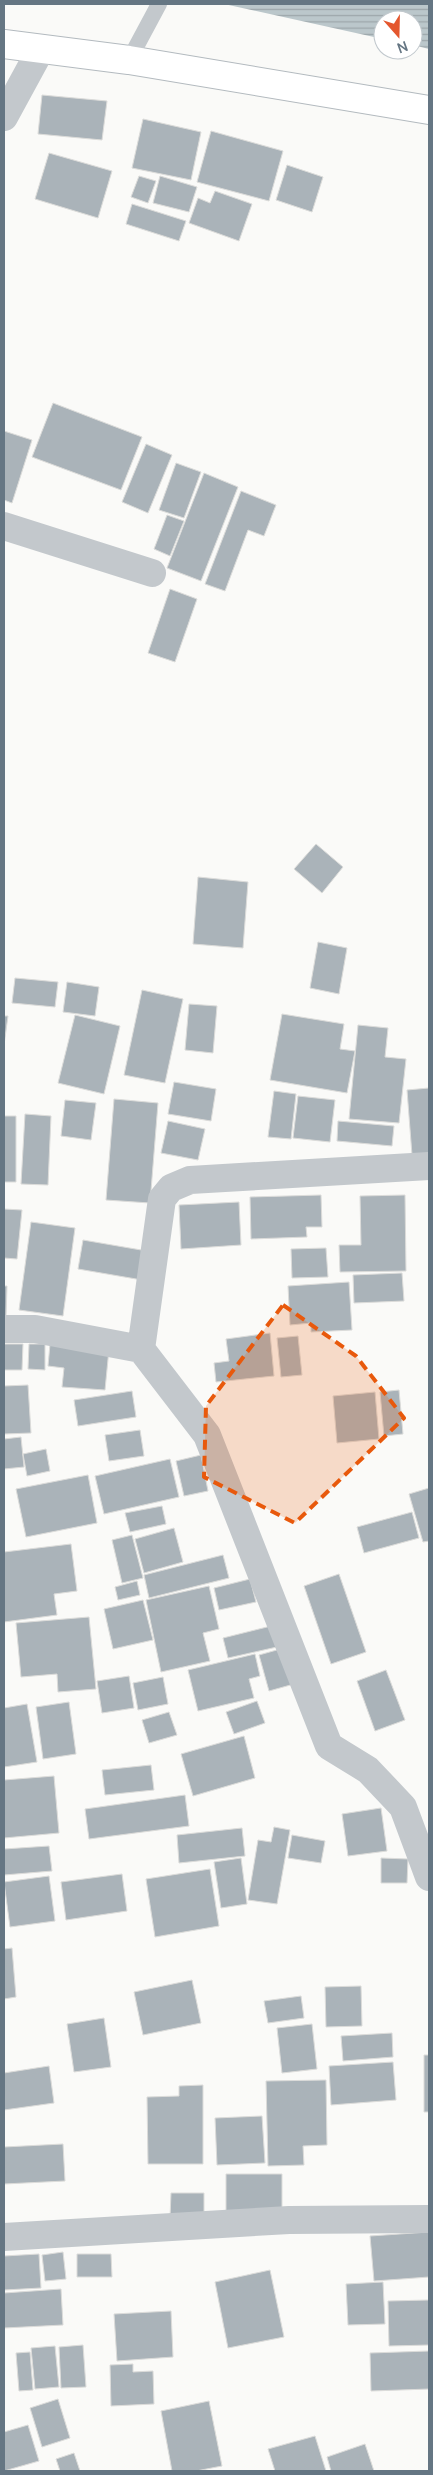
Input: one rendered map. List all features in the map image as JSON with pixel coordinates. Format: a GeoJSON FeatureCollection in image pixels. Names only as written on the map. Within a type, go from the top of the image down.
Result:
{"type":"FeatureCollection","features":[{"type":"Feature","properties":{"kind":"main road"},"geometry":{"type":"LineString","coordinates":[[4,44],[129,60],[429,110]]}},
{"type":"Feature","properties":{"kind":"street"},"geometry":{"type":"LineString","coordinates":[[4,116],[41,49]]}},
{"type":"Feature","properties":{"kind":"street"},"geometry":{"type":"LineString","coordinates":[[4,526],[152,573]]}},
{"type":"Feature","properties":{"kind":"street"},"geometry":{"type":"LineString","coordinates":[[142,1349],[162,1199],[170,1188],[190,1180],[429,1166]]}},
{"type":"Feature","properties":{"kind":"street"},"geometry":{"type":"LineString","coordinates":[[4,1330],[36,1329],[142,1349],[207,1435],[329,1746],[368,1770],[403,1807],[429,1877]]}},
{"type":"Feature","properties":{"kind":"street"},"geometry":{"type":"LineString","coordinates":[[4,2237],[289,2220],[429,2219]]}},
{"type":"Feature","properties":{"kind":"lane"},"geometry":{"type":"LineString","coordinates":[[129,60],[160,4]]}},
{"type":"Feature","properties":{"kind":"highlighted area"},"geometry":{"type":"Polygon","coordinates":[[[283,1305],[356,1356],[404,1418],[295,1523],[204,1477],[206,1406],[283,1305]]]}},
{"type":"Feature","properties":{"kind":"shaded area"},"geometry":{"type":"Polygon","coordinates":[[[224,4],[429,4],[429,49],[423,48],[423,10],[373,10],[373,37],[224,4]]]}},
{"type":"Feature","properties":{"kind":"building"},"geometry":{"type":"Polygon","coordinates":[[[42,95],[107,101],[102,140],[38,134],[42,95]]]}},
{"type":"Feature","properties":{"kind":"building"},"geometry":{"type":"Polygon","coordinates":[[[143,119],[201,132],[191,180],[132,168],[143,119]]]}},
{"type":"Feature","properties":{"kind":"building"},"geometry":{"type":"Polygon","coordinates":[[[211,131],[283,151],[269,201],[197,182],[211,131]]]}},
{"type":"Feature","properties":{"kind":"building"},"geometry":{"type":"Polygon","coordinates":[[[49,153],[112,171],[98,218],[35,199],[49,153]]]}},
{"type":"Feature","properties":{"kind":"building"},"geometry":{"type":"Polygon","coordinates":[[[287,165],[323,177],[312,212],[276,200],[287,165]]]}},
{"type":"Feature","properties":{"kind":"building"},"geometry":{"type":"Polygon","coordinates":[[[139,176],[156,181],[148,203],[131,197],[139,176]]]}},
{"type":"Feature","properties":{"kind":"building"},"geometry":{"type":"Polygon","coordinates":[[[160,176],[197,187],[189,212],[153,203],[160,176]]]}},
{"type":"Feature","properties":{"kind":"building"},"geometry":{"type":"Polygon","coordinates":[[[215,191],[252,204],[239,241],[189,223],[198,198],[210,203],[215,191]]]}},
{"type":"Feature","properties":{"kind":"building"},"geometry":{"type":"Polygon","coordinates":[[[132,204],[186,221],[179,241],[126,224],[132,204]]]}},
{"type":"Feature","properties":{"kind":"building"},"geometry":{"type":"Polygon","coordinates":[[[53,403],[142,437],[121,490],[32,457],[53,403]]]}},
{"type":"Feature","properties":{"kind":"building"},"geometry":{"type":"Polygon","coordinates":[[[4,431],[32,440],[12,503],[4,500],[4,431]]]}},
{"type":"Feature","properties":{"kind":"building"},"geometry":{"type":"Polygon","coordinates":[[[146,444],[172,455],[148,513],[122,502],[146,444]]]}},
{"type":"Feature","properties":{"kind":"building"},"geometry":{"type":"Polygon","coordinates":[[[176,463],[201,472],[184,518],[159,510],[176,463]]]}},
{"type":"Feature","properties":{"kind":"building"},"geometry":{"type":"Polygon","coordinates":[[[204,473],[238,487],[201,581],[167,568],[204,473]]]}},
{"type":"Feature","properties":{"kind":"building"},"geometry":{"type":"Polygon","coordinates":[[[241,491],[276,505],[264,536],[248,530],[225,591],[205,584],[241,491]]]}},
{"type":"Feature","properties":{"kind":"building"},"geometry":{"type":"Polygon","coordinates":[[[167,515],[184,521],[170,556],[154,549],[167,515]]]}},
{"type":"Feature","properties":{"kind":"building"},"geometry":{"type":"Polygon","coordinates":[[[170,589],[197,599],[175,662],[148,653],[170,589]]]}},
{"type":"Feature","properties":{"kind":"building"},"geometry":{"type":"Polygon","coordinates":[[[316,844],[343,867],[322,893],[294,869],[316,844]]]}},
{"type":"Feature","properties":{"kind":"building"},"geometry":{"type":"Polygon","coordinates":[[[198,877],[248,882],[243,948],[193,944],[198,877]]]}},
{"type":"Feature","properties":{"kind":"building"},"geometry":{"type":"Polygon","coordinates":[[[318,942],[347,948],[339,994],[310,988],[318,942]]]}},
{"type":"Feature","properties":{"kind":"building"},"geometry":{"type":"Polygon","coordinates":[[[15,978],[58,982],[55,1007],[12,1003],[15,978]]]}},
{"type":"Feature","properties":{"kind":"building"},"geometry":{"type":"Polygon","coordinates":[[[67,982],[99,987],[95,1016],[63,1012],[67,982]]]}},
{"type":"Feature","properties":{"kind":"building"},"geometry":{"type":"Polygon","coordinates":[[[142,990],[183,999],[165,1083],[124,1075],[142,990]]]}},
{"type":"Feature","properties":{"kind":"building"},"geometry":{"type":"Polygon","coordinates":[[[189,1004],[217,1006],[213,1053],[185,1050],[189,1004]]]}},
{"type":"Feature","properties":{"kind":"building"},"geometry":{"type":"Polygon","coordinates":[[[282,1014],[344,1024],[340,1049],[355,1051],[347,1093],[270,1080],[282,1014]]]}},
{"type":"Feature","properties":{"kind":"building"},"geometry":{"type":"Polygon","coordinates":[[[75,1015],[120,1026],[104,1094],[58,1083],[75,1015]]]}},
{"type":"Feature","properties":{"kind":"building"},"geometry":{"type":"Polygon","coordinates":[[[4,1016],[8,1016],[4,1045],[4,1016]]]}},
{"type":"Feature","properties":{"kind":"building"},"geometry":{"type":"Polygon","coordinates":[[[358,1025],[388,1028],[385,1057],[406,1059],[399,1123],[349,1119],[358,1025]]]}},
{"type":"Feature","properties":{"kind":"building"},"geometry":{"type":"Polygon","coordinates":[[[174,1082],[216,1089],[211,1121],[168,1114],[174,1082]]]}},
{"type":"Feature","properties":{"kind":"building"},"geometry":{"type":"Polygon","coordinates":[[[429,1088],[429,1153],[412,1155],[407,1090],[429,1088]]]}},
{"type":"Feature","properties":{"kind":"building"},"geometry":{"type":"Polygon","coordinates":[[[274,1091],[296,1094],[291,1139],[268,1137],[274,1091]]]}},
{"type":"Feature","properties":{"kind":"building"},"geometry":{"type":"Polygon","coordinates":[[[298,1096],[335,1100],[330,1142],[293,1138],[298,1096]]]}},
{"type":"Feature","properties":{"kind":"building"},"geometry":{"type":"Polygon","coordinates":[[[114,1099],[158,1103],[150,1203],[106,1200],[114,1099]]]}},
{"type":"Feature","properties":{"kind":"building"},"geometry":{"type":"Polygon","coordinates":[[[65,1100],[96,1103],[91,1140],[61,1136],[65,1100]]]}},
{"type":"Feature","properties":{"kind":"building"},"geometry":{"type":"Polygon","coordinates":[[[25,1114],[51,1116],[48,1185],[21,1184],[25,1114]]]}},
{"type":"Feature","properties":{"kind":"building"},"geometry":{"type":"Polygon","coordinates":[[[4,1116],[16,1116],[16,1182],[4,1182],[4,1116]]]}},
{"type":"Feature","properties":{"kind":"building"},"geometry":{"type":"Polygon","coordinates":[[[168,1121],[205,1129],[198,1160],[161,1153],[168,1121]]]}},
{"type":"Feature","properties":{"kind":"building"},"geometry":{"type":"Polygon","coordinates":[[[338,1121],[394,1126],[392,1146],[337,1141],[338,1121]]]}},
{"type":"Feature","properties":{"kind":"building"},"geometry":{"type":"Polygon","coordinates":[[[321,1195],[322,1227],[306,1227],[307,1237],[251,1239],[250,1197],[321,1195]]]}},
{"type":"Feature","properties":{"kind":"building"},"geometry":{"type":"Polygon","coordinates":[[[405,1195],[406,1271],[340,1272],[339,1245],[361,1245],[360,1196],[405,1195]]]}},
{"type":"Feature","properties":{"kind":"building"},"geometry":{"type":"Polygon","coordinates":[[[239,1202],[241,1245],[181,1249],[179,1205],[239,1202]]]}},
{"type":"Feature","properties":{"kind":"building"},"geometry":{"type":"Polygon","coordinates":[[[4,1209],[22,1210],[17,1259],[4,1258],[4,1209]]]}},
{"type":"Feature","properties":{"kind":"building"},"geometry":{"type":"Polygon","coordinates":[[[31,1222],[75,1228],[63,1316],[19,1310],[31,1222]]]}},
{"type":"Feature","properties":{"kind":"building"},"geometry":{"type":"Polygon","coordinates":[[[83,1240],[147,1251],[142,1280],[78,1269],[83,1240]]]}},
{"type":"Feature","properties":{"kind":"building"},"geometry":{"type":"Polygon","coordinates":[[[326,1248],[328,1277],[292,1278],[291,1249],[326,1248]]]}},
{"type":"Feature","properties":{"kind":"building"},"geometry":{"type":"Polygon","coordinates":[[[402,1273],[404,1301],[354,1303],[353,1275],[402,1273]]]}},
{"type":"Feature","properties":{"kind":"building"},"geometry":{"type":"Polygon","coordinates":[[[349,1282],[352,1330],[311,1332],[311,1323],[290,1325],[288,1286],[349,1282]]]}},
{"type":"Feature","properties":{"kind":"building"},"geometry":{"type":"Polygon","coordinates":[[[4,1286],[7,1286],[6,1316],[4,1316],[4,1286]]]}},
{"type":"Feature","properties":{"kind":"building"},"geometry":{"type":"Polygon","coordinates":[[[270,1333],[274,1376],[216,1382],[214,1363],[229,1361],[226,1339],[270,1333]]]}},
{"type":"Feature","properties":{"kind":"building"},"geometry":{"type":"Polygon","coordinates":[[[298,1336],[302,1375],[281,1377],[277,1338],[298,1336]]]}},
{"type":"Feature","properties":{"kind":"building"},"geometry":{"type":"Polygon","coordinates":[[[4,1344],[23,1344],[22,1370],[4,1370],[4,1344]]]}},
{"type":"Feature","properties":{"kind":"building"},"geometry":{"type":"Polygon","coordinates":[[[29,1344],[45,1344],[45,1370],[28,1369],[29,1344]]]}},
{"type":"Feature","properties":{"kind":"building"},"geometry":{"type":"Polygon","coordinates":[[[50,1344],[109,1349],[105,1390],[62,1387],[64,1368],[48,1366],[50,1344]]]}},
{"type":"Feature","properties":{"kind":"building"},"geometry":{"type":"Polygon","coordinates":[[[28,1385],[31,1433],[4,1434],[4,1386],[28,1385]]]}},
{"type":"Feature","properties":{"kind":"building"},"geometry":{"type":"Polygon","coordinates":[[[399,1390],[403,1434],[384,1436],[380,1392],[399,1390]]]}},
{"type":"Feature","properties":{"kind":"building"},"geometry":{"type":"Polygon","coordinates":[[[132,1391],[136,1417],[78,1426],[74,1400],[132,1391]]]}},
{"type":"Feature","properties":{"kind":"building"},"geometry":{"type":"Polygon","coordinates":[[[375,1392],[379,1439],[337,1443],[333,1396],[375,1392]]]}},
{"type":"Feature","properties":{"kind":"building"},"geometry":{"type":"Polygon","coordinates":[[[140,1430],[144,1456],[109,1461],[105,1435],[140,1430]]]}},
{"type":"Feature","properties":{"kind":"building"},"geometry":{"type":"Polygon","coordinates":[[[21,1437],[24,1467],[4,1469],[4,1439],[21,1437]]]}},
{"type":"Feature","properties":{"kind":"building"},"geometry":{"type":"Polygon","coordinates":[[[46,1449],[50,1471],[27,1476],[23,1454],[46,1449]]]}},
{"type":"Feature","properties":{"kind":"building"},"geometry":{"type":"Polygon","coordinates":[[[201,1455],[208,1491],[184,1496],[176,1461],[201,1455]]]}},
{"type":"Feature","properties":{"kind":"building"},"geometry":{"type":"Polygon","coordinates":[[[170,1459],[179,1497],[104,1514],[95,1476],[170,1459]]]}},
{"type":"Feature","properties":{"kind":"building"},"geometry":{"type":"Polygon","coordinates":[[[88,1475],[97,1523],[26,1537],[16,1489],[88,1475]]]}},
{"type":"Feature","properties":{"kind":"building"},"geometry":{"type":"Polygon","coordinates":[[[429,1488],[429,1541],[423,1542],[409,1494],[429,1488]]]}},
{"type":"Feature","properties":{"kind":"building"},"geometry":{"type":"Polygon","coordinates":[[[162,1506],[166,1524],[130,1532],[125,1513],[162,1506]]]}},
{"type":"Feature","properties":{"kind":"building"},"geometry":{"type":"Polygon","coordinates":[[[412,1512],[419,1538],[364,1553],[357,1527],[412,1512]]]}},
{"type":"Feature","properties":{"kind":"building"},"geometry":{"type":"Polygon","coordinates":[[[174,1528],[183,1562],[144,1573],[135,1539],[174,1528]]]}},
{"type":"Feature","properties":{"kind":"building"},"geometry":{"type":"Polygon","coordinates":[[[132,1535],[143,1578],[122,1583],[112,1540],[132,1535]]]}},
{"type":"Feature","properties":{"kind":"building"},"geometry":{"type":"Polygon","coordinates":[[[71,1544],[77,1591],[54,1594],[57,1615],[4,1622],[4,1552],[71,1544]]]}},
{"type":"Feature","properties":{"kind":"building"},"geometry":{"type":"Polygon","coordinates":[[[223,1555],[229,1578],[149,1598],[144,1575],[223,1555]]]}},
{"type":"Feature","properties":{"kind":"building"},"geometry":{"type":"Polygon","coordinates":[[[339,1574],[366,1652],[331,1664],[304,1586],[339,1574]]]}},
{"type":"Feature","properties":{"kind":"building"},"geometry":{"type":"Polygon","coordinates":[[[250,1579],[256,1602],[219,1610],[214,1588],[250,1579]]]}},
{"type":"Feature","properties":{"kind":"building"},"geometry":{"type":"Polygon","coordinates":[[[137,1581],[140,1595],[118,1600],[115,1587],[137,1581]]]}},
{"type":"Feature","properties":{"kind":"building"},"geometry":{"type":"Polygon","coordinates":[[[209,1586],[219,1629],[203,1633],[210,1661],[161,1672],[146,1600],[209,1586]]]}},
{"type":"Feature","properties":{"kind":"building"},"geometry":{"type":"Polygon","coordinates":[[[143,1600],[153,1640],[113,1649],[104,1609],[143,1600]]]}},
{"type":"Feature","properties":{"kind":"building"},"geometry":{"type":"Polygon","coordinates":[[[89,1617],[96,1689],[58,1692],[57,1674],[21,1677],[16,1623],[89,1617]]]}},
{"type":"Feature","properties":{"kind":"building"},"geometry":{"type":"Polygon","coordinates":[[[271,1626],[277,1647],[228,1658],[223,1638],[271,1626]]]}},
{"type":"Feature","properties":{"kind":"building"},"geometry":{"type":"Polygon","coordinates":[[[284,1648],[294,1684],[269,1691],[259,1655],[284,1648]]]}},
{"type":"Feature","properties":{"kind":"building"},"geometry":{"type":"Polygon","coordinates":[[[255,1654],[260,1676],[249,1679],[254,1698],[198,1711],[188,1670],[255,1654]]]}},
{"type":"Feature","properties":{"kind":"building"},"geometry":{"type":"Polygon","coordinates":[[[386,1670],[405,1720],[375,1731],[357,1681],[386,1670]]]}},
{"type":"Feature","properties":{"kind":"building"},"geometry":{"type":"Polygon","coordinates":[[[129,1676],[134,1708],[102,1713],[97,1681],[129,1676]]]}},
{"type":"Feature","properties":{"kind":"building"},"geometry":{"type":"Polygon","coordinates":[[[163,1677],[168,1704],[138,1710],[133,1683],[163,1677]]]}},
{"type":"Feature","properties":{"kind":"building"},"geometry":{"type":"Polygon","coordinates":[[[257,1701],[265,1723],[234,1734],[226,1712],[257,1701]]]}},
{"type":"Feature","properties":{"kind":"building"},"geometry":{"type":"Polygon","coordinates":[[[69,1702],[76,1754],[43,1759],[36,1707],[69,1702]]]}},
{"type":"Feature","properties":{"kind":"building"},"geometry":{"type":"Polygon","coordinates":[[[27,1704],[37,1762],[4,1767],[4,1708],[27,1704]]]}},
{"type":"Feature","properties":{"kind":"building"},"geometry":{"type":"Polygon","coordinates":[[[169,1712],[177,1735],[149,1743],[142,1720],[169,1712]]]}},
{"type":"Feature","properties":{"kind":"building"},"geometry":{"type":"Polygon","coordinates":[[[244,1736],[255,1778],[193,1796],[181,1754],[244,1736]]]}},
{"type":"Feature","properties":{"kind":"building"},"geometry":{"type":"Polygon","coordinates":[[[151,1765],[154,1790],[105,1795],[102,1770],[151,1765]]]}},
{"type":"Feature","properties":{"kind":"building"},"geometry":{"type":"Polygon","coordinates":[[[54,1776],[59,1833],[4,1838],[4,1780],[54,1776]]]}},
{"type":"Feature","properties":{"kind":"building"},"geometry":{"type":"Polygon","coordinates":[[[185,1795],[189,1826],[89,1839],[85,1809],[185,1795]]]}},
{"type":"Feature","properties":{"kind":"building"},"geometry":{"type":"Polygon","coordinates":[[[381,1808],[387,1851],[348,1856],[342,1814],[381,1808]]]}},
{"type":"Feature","properties":{"kind":"building"},"geometry":{"type":"Polygon","coordinates":[[[274,1827],[290,1830],[277,1904],[248,1900],[258,1840],[271,1842],[274,1827]]]}},
{"type":"Feature","properties":{"kind":"building"},"geometry":{"type":"Polygon","coordinates":[[[242,1828],[245,1856],[179,1863],[177,1835],[242,1828]]]}},
{"type":"Feature","properties":{"kind":"building"},"geometry":{"type":"Polygon","coordinates":[[[292,1835],[325,1841],[321,1863],[288,1858],[292,1835]]]}},
{"type":"Feature","properties":{"kind":"building"},"geometry":{"type":"Polygon","coordinates":[[[49,1846],[52,1871],[4,1875],[4,1849],[49,1846]]]}},
{"type":"Feature","properties":{"kind":"building"},"geometry":{"type":"Polygon","coordinates":[[[241,1858],[247,1904],[221,1908],[214,1862],[241,1858]]]}},
{"type":"Feature","properties":{"kind":"building"},"geometry":{"type":"Polygon","coordinates":[[[381,1858],[408,1859],[407,1883],[381,1883],[381,1858]]]}},
{"type":"Feature","properties":{"kind":"building"},"geometry":{"type":"Polygon","coordinates":[[[210,1869],[219,1926],[155,1937],[146,1879],[210,1869]]]}},
{"type":"Feature","properties":{"kind":"building"},"geometry":{"type":"Polygon","coordinates":[[[122,1874],[127,1911],[66,1920],[61,1882],[122,1874]]]}},
{"type":"Feature","properties":{"kind":"building"},"geometry":{"type":"Polygon","coordinates":[[[49,1876],[55,1921],[10,1927],[4,1882],[49,1876]]]}},
{"type":"Feature","properties":{"kind":"building"},"geometry":{"type":"Polygon","coordinates":[[[12,1948],[16,1997],[4,1999],[4,1949],[12,1948]]]}},
{"type":"Feature","properties":{"kind":"building"},"geometry":{"type":"Polygon","coordinates":[[[192,1980],[201,2023],[143,2035],[134,1992],[192,1980]]]}},
{"type":"Feature","properties":{"kind":"building"},"geometry":{"type":"Polygon","coordinates":[[[361,1986],[362,2026],[326,2027],[325,1987],[361,1986]]]}},
{"type":"Feature","properties":{"kind":"building"},"geometry":{"type":"Polygon","coordinates":[[[301,1996],[304,2018],[268,2023],[264,2001],[301,1996]]]}},
{"type":"Feature","properties":{"kind":"building"},"geometry":{"type":"Polygon","coordinates":[[[104,2018],[111,2067],[74,2072],[67,2024],[104,2018]]]}},
{"type":"Feature","properties":{"kind":"building"},"geometry":{"type":"Polygon","coordinates":[[[312,2024],[317,2069],[282,2073],[277,2028],[312,2024]]]}},
{"type":"Feature","properties":{"kind":"building"},"geometry":{"type":"Polygon","coordinates":[[[392,2033],[393,2057],[343,2061],[341,2036],[392,2033]]]}},
{"type":"Feature","properties":{"kind":"building"},"geometry":{"type":"Polygon","coordinates":[[[424,2055],[429,2055],[429,2112],[424,2112],[424,2055]]]}},
{"type":"Feature","properties":{"kind":"building"},"geometry":{"type":"Polygon","coordinates":[[[393,2062],[396,2100],[331,2105],[329,2066],[393,2062]]]}},
{"type":"Feature","properties":{"kind":"building"},"geometry":{"type":"Polygon","coordinates":[[[49,2066],[54,2103],[4,2110],[4,2073],[49,2066]]]}},
{"type":"Feature","properties":{"kind":"building"},"geometry":{"type":"Polygon","coordinates":[[[326,2080],[327,2145],[303,2146],[304,2165],[268,2166],[266,2081],[326,2080]]]}},
{"type":"Feature","properties":{"kind":"building"},"geometry":{"type":"Polygon","coordinates":[[[203,2085],[203,2164],[148,2164],[147,2097],[179,2096],[179,2086],[203,2085]]]}},
{"type":"Feature","properties":{"kind":"building"},"geometry":{"type":"Polygon","coordinates":[[[262,2116],[265,2163],[217,2165],[215,2118],[262,2116]]]}},
{"type":"Feature","properties":{"kind":"building"},"geometry":{"type":"Polygon","coordinates":[[[63,2144],[65,2181],[4,2184],[4,2147],[63,2144]]]}},
{"type":"Feature","properties":{"kind":"building"},"geometry":{"type":"Polygon","coordinates":[[[226,2174],[282,2174],[282,2210],[226,2211],[226,2174]]]}},
{"type":"Feature","properties":{"kind":"building"},"geometry":{"type":"Polygon","coordinates":[[[171,2193],[204,2193],[204,2217],[170,2218],[171,2193]]]}},
{"type":"Feature","properties":{"kind":"building"},"geometry":{"type":"Polygon","coordinates":[[[429,2232],[429,2277],[374,2281],[370,2236],[429,2232]]]}},
{"type":"Feature","properties":{"kind":"building"},"geometry":{"type":"Polygon","coordinates":[[[63,2252],[66,2279],[45,2281],[42,2255],[63,2252]]]}},
{"type":"Feature","properties":{"kind":"building"},"geometry":{"type":"Polygon","coordinates":[[[39,2254],[41,2288],[4,2290],[4,2256],[39,2254]]]}},
{"type":"Feature","properties":{"kind":"building"},"geometry":{"type":"Polygon","coordinates":[[[77,2254],[111,2254],[112,2277],[77,2277],[77,2254]]]}},
{"type":"Feature","properties":{"kind":"building"},"geometry":{"type":"Polygon","coordinates":[[[270,2270],[284,2337],[228,2348],[215,2282],[270,2270]]]}},
{"type":"Feature","properties":{"kind":"building"},"geometry":{"type":"Polygon","coordinates":[[[383,2282],[385,2324],[348,2325],[346,2284],[383,2282]]]}},
{"type":"Feature","properties":{"kind":"building"},"geometry":{"type":"Polygon","coordinates":[[[61,2289],[63,2325],[4,2328],[4,2293],[61,2289]]]}},
{"type":"Feature","properties":{"kind":"building"},"geometry":{"type":"Polygon","coordinates":[[[429,2300],[429,2345],[389,2346],[388,2301],[429,2300]]]}},
{"type":"Feature","properties":{"kind":"building"},"geometry":{"type":"Polygon","coordinates":[[[171,2311],[173,2357],[117,2361],[114,2314],[171,2311]]]}},
{"type":"Feature","properties":{"kind":"building"},"geometry":{"type":"Polygon","coordinates":[[[83,2345],[86,2387],[61,2388],[59,2347],[83,2345]]]}},
{"type":"Feature","properties":{"kind":"building"},"geometry":{"type":"Polygon","coordinates":[[[55,2346],[59,2387],[35,2389],[31,2348],[55,2346]]]}},
{"type":"Feature","properties":{"kind":"building"},"geometry":{"type":"Polygon","coordinates":[[[429,2351],[429,2389],[371,2391],[370,2353],[429,2351]]]}},
{"type":"Feature","properties":{"kind":"building"},"geometry":{"type":"Polygon","coordinates":[[[30,2352],[33,2390],[19,2391],[16,2353],[30,2352]]]}},
{"type":"Feature","properties":{"kind":"building"},"geometry":{"type":"Polygon","coordinates":[[[133,2364],[133,2372],[153,2371],[154,2404],[111,2406],[110,2365],[133,2364]]]}},
{"type":"Feature","properties":{"kind":"building"},"geometry":{"type":"Polygon","coordinates":[[[58,2399],[70,2438],[42,2447],[30,2408],[58,2399]]]}},
{"type":"Feature","properties":{"kind":"building"},"geometry":{"type":"Polygon","coordinates":[[[209,2401],[222,2466],[196,2471],[172,2471],[161,2411],[209,2401]]]}},
{"type":"Feature","properties":{"kind":"building"},"geometry":{"type":"Polygon","coordinates":[[[28,2425],[39,2461],[4,2471],[4,2432],[28,2425]]]}},
{"type":"Feature","properties":{"kind":"building"},"geometry":{"type":"Polygon","coordinates":[[[315,2436],[326,2471],[275,2471],[268,2449],[315,2436]]]}},
{"type":"Feature","properties":{"kind":"building"},"geometry":{"type":"Polygon","coordinates":[[[365,2444],[374,2471],[331,2471],[327,2457],[365,2444]]]}},
{"type":"Feature","properties":{"kind":"building"},"geometry":{"type":"Polygon","coordinates":[[[74,2453],[80,2471],[60,2471],[56,2459],[74,2453]]]}}]}
